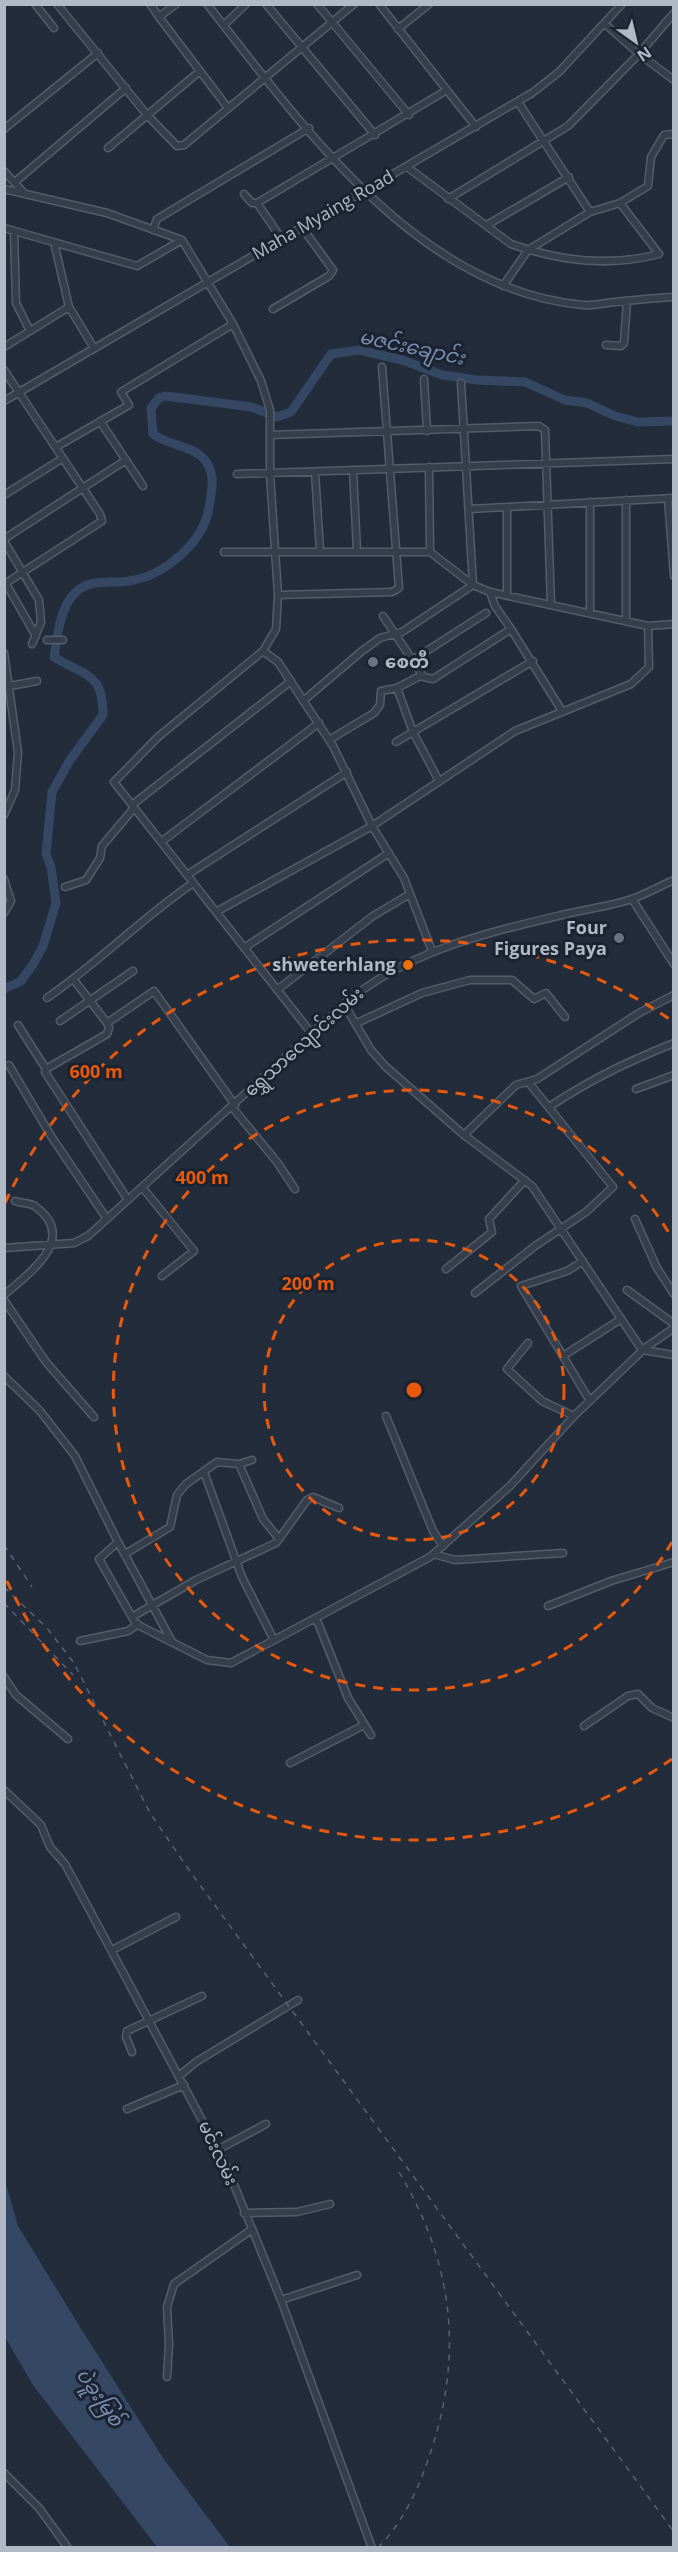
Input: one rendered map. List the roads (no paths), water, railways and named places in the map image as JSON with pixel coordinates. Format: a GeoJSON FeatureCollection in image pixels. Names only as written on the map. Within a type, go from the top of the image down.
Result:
{"type":"FeatureCollection","features":[{"type":"Feature","properties":{"kind":"street"},"geometry":{"type":"LineString","coordinates":[[35,4],[54,28]]}},
{"type":"Feature","properties":{"kind":"street"},"geometry":{"type":"LineString","coordinates":[[57,4],[147,115],[177,146],[184,145],[354,4]]}},
{"type":"Feature","properties":{"kind":"street"},"geometry":{"type":"LineString","coordinates":[[150,4],[228,108]]}},
{"type":"Feature","properties":{"kind":"street"},"geometry":{"type":"LineString","coordinates":[[159,17],[176,4]]}},
{"type":"Feature","properties":{"kind":"street"},"geometry":{"type":"LineString","coordinates":[[207,4],[266,79],[364,192],[466,268],[530,296],[586,306],[674,297]]}},
{"type":"Feature","properties":{"kind":"street"},"geometry":{"type":"LineString","coordinates":[[224,25],[246,4]]}},
{"type":"Feature","properties":{"kind":"street"},"geometry":{"type":"LineString","coordinates":[[266,4],[375,135]]}},
{"type":"Feature","properties":{"kind":"street"},"geometry":{"type":"LineString","coordinates":[[317,4],[409,115]]}},
{"type":"Feature","properties":{"kind":"street"},"geometry":{"type":"LineString","coordinates":[[379,4],[476,127]]}},
{"type":"Feature","properties":{"kind":"street"},"geometry":{"type":"LineString","coordinates":[[398,29],[429,4]]}},
{"type":"Feature","properties":{"kind":"street","name":"Maha Myaing Road"},"geometry":{"type":"LineString","coordinates":[[4,401],[280,238],[518,102],[559,72],[622,4]]}},
{"type":"Feature","properties":{"kind":"street"},"geometry":{"type":"LineString","coordinates":[[448,199],[568,126],[639,54],[674,13]]}},
{"type":"Feature","properties":{"kind":"street"},"geometry":{"type":"LineString","coordinates":[[605,24],[639,54],[674,80]]}},
{"type":"Feature","properties":{"kind":"street"},"geometry":{"type":"LineString","coordinates":[[4,129],[98,53]]}},
{"type":"Feature","properties":{"kind":"street"},"geometry":{"type":"LineString","coordinates":[[108,148],[200,71]]}},
{"type":"Feature","properties":{"kind":"street"},"geometry":{"type":"LineString","coordinates":[[15,182],[126,88]]}},
{"type":"Feature","properties":{"kind":"street"},"geometry":{"type":"LineString","coordinates":[[244,194],[252,203],[257,203],[409,115],[447,90]]}},
{"type":"Feature","properties":{"kind":"street"},"geometry":{"type":"LineString","coordinates":[[518,102],[590,212]]}},
{"type":"Feature","properties":{"kind":"street"},"geometry":{"type":"LineString","coordinates":[[153,230],[157,219],[309,128]]}},
{"type":"Feature","properties":{"kind":"street"},"geometry":{"type":"LineString","coordinates":[[503,286],[528,250],[590,212],[620,202],[648,186],[651,157],[664,135],[674,134]]}},
{"type":"Feature","properties":{"kind":"street"},"geometry":{"type":"LineString","coordinates":[[407,167],[511,244],[528,250],[586,262],[633,261],[659,254],[620,202]]}},
{"type":"Feature","properties":{"kind":"street"},"geometry":{"type":"LineString","coordinates":[[5,171],[25,194]]}},
{"type":"Feature","properties":{"kind":"street"},"geometry":{"type":"LineString","coordinates":[[487,225],[569,177]]}},
{"type":"Feature","properties":{"kind":"street"},"geometry":{"type":"LineString","coordinates":[[4,189],[107,213],[182,240],[233,324],[261,381],[270,410],[270,474],[278,595],[276,629],[262,651],[159,737],[114,782],[312,1034]]}},
{"type":"Feature","properties":{"kind":"street"},"geometry":{"type":"LineString","coordinates":[[257,203],[280,238]]}},
{"type":"Feature","properties":{"kind":"street"},"geometry":{"type":"LineString","coordinates":[[273,309],[329,276],[333,270],[302,226]]}},
{"type":"Feature","properties":{"kind":"street"},"geometry":{"type":"LineString","coordinates":[[4,228],[137,266],[182,240]]}},
{"type":"Feature","properties":{"kind":"street"},"geometry":{"type":"LineString","coordinates":[[14,231],[16,303],[30,331]]}},
{"type":"Feature","properties":{"kind":"street"},"geometry":{"type":"LineString","coordinates":[[54,242],[69,307],[94,348]]}},
{"type":"Feature","properties":{"kind":"street"},"geometry":{"type":"LineString","coordinates":[[606,345],[621,346],[624,343],[627,301]]}},
{"type":"Feature","properties":{"kind":"street"},"geometry":{"type":"LineString","coordinates":[[4,346],[69,307]]}},
{"type":"Feature","properties":{"kind":"street"},"geometry":{"type":"LineString","coordinates":[[56,447],[129,405],[121,392],[233,324]]}},
{"type":"Feature","properties":{"kind":"street"},"geometry":{"type":"LineString","coordinates":[[278,595],[397,591],[400,582],[382,367]]}},
{"type":"Feature","properties":{"kind":"street"},"geometry":{"type":"LineString","coordinates":[[4,370],[84,488],[102,521],[23,573],[5,582],[36,636]]}},
{"type":"Feature","properties":{"kind":"street"},"geometry":{"type":"LineString","coordinates":[[424,379],[427,431]]}},
{"type":"Feature","properties":{"kind":"street"},"geometry":{"type":"LineString","coordinates":[[461,383],[468,466],[473,585]]}},
{"type":"Feature","properties":{"kind":"street"},"geometry":{"type":"LineString","coordinates":[[100,421],[143,486]]}},
{"type":"Feature","properties":{"kind":"street"},"geometry":{"type":"LineString","coordinates":[[270,434],[389,433],[539,426],[545,430],[544,463],[548,504],[551,605]]}},
{"type":"Feature","properties":{"kind":"street"},"geometry":{"type":"LineString","coordinates":[[4,495],[63,458]]}},
{"type":"Feature","properties":{"kind":"street"},"geometry":{"type":"LineString","coordinates":[[237,474],[674,459]]}},
{"type":"Feature","properties":{"kind":"street"},"geometry":{"type":"LineString","coordinates":[[32,644],[41,622],[39,600],[4,540],[126,460]]}},
{"type":"Feature","properties":{"kind":"street"},"geometry":{"type":"LineString","coordinates":[[429,467],[430,552]]}},
{"type":"Feature","properties":{"kind":"street"},"geometry":{"type":"LineString","coordinates":[[353,470],[357,551]]}},
{"type":"Feature","properties":{"kind":"street"},"geometry":{"type":"LineString","coordinates":[[315,472],[320,551]]}},
{"type":"Feature","properties":{"kind":"street"},"geometry":{"type":"LineString","coordinates":[[469,509],[671,498],[674,576]]}},
{"type":"Feature","properties":{"kind":"street"},"geometry":{"type":"LineString","coordinates":[[626,500],[626,621]]}},
{"type":"Feature","properties":{"kind":"street"},"geometry":{"type":"LineString","coordinates":[[590,502],[590,613]]}},
{"type":"Feature","properties":{"kind":"street"},"geometry":{"type":"LineString","coordinates":[[507,507],[507,595]]}},
{"type":"Feature","properties":{"kind":"street"},"geometry":{"type":"LineString","coordinates":[[224,552],[275,550],[430,552],[473,585],[490,592],[648,626],[674,624]]}},
{"type":"Feature","properties":{"kind":"street"},"geometry":{"type":"LineString","coordinates":[[303,701],[380,638],[397,634],[473,585]]}},
{"type":"Feature","properties":{"kind":"street"},"geometry":{"type":"LineString","coordinates":[[490,592],[495,606],[533,661],[562,711]]}},
{"type":"Feature","properties":{"kind":"street"},"geometry":{"type":"LineString","coordinates":[[414,659],[486,613]]}},
{"type":"Feature","properties":{"kind":"street"},"geometry":{"type":"LineString","coordinates":[[383,616],[414,659],[423,676]]}},
{"type":"Feature","properties":{"kind":"street"},"geometry":{"type":"LineString","coordinates":[[216,912],[372,826],[515,730],[632,684],[650,667],[648,626]]}},
{"type":"Feature","properties":{"kind":"street"},"geometry":{"type":"LineString","coordinates":[[329,740],[374,713],[380,705],[381,691],[397,688],[423,676],[433,679],[511,629]]}},
{"type":"Feature","properties":{"kind":"street"},"geometry":{"type":"LineString","coordinates":[[47,640],[63,640]]}},
{"type":"Feature","properties":{"kind":"street"},"geometry":{"type":"LineString","coordinates":[[262,651],[278,662],[329,740],[372,826],[410,894],[432,951]]}},
{"type":"Feature","properties":{"kind":"street"},"geometry":{"type":"LineString","coordinates":[[4,815],[15,790],[18,752],[5,654]]}},
{"type":"Feature","properties":{"kind":"street"},"geometry":{"type":"LineString","coordinates":[[396,742],[533,661]]}},
{"type":"Feature","properties":{"kind":"street"},"geometry":{"type":"LineString","coordinates":[[10,686],[37,681]]}},
{"type":"Feature","properties":{"kind":"street"},"geometry":{"type":"LineString","coordinates":[[65,887],[86,879],[100,858],[102,846],[133,806],[291,681]]}},
{"type":"Feature","properties":{"kind":"street"},"geometry":{"type":"LineString","coordinates":[[397,688],[413,732],[439,781]]}},
{"type":"Feature","properties":{"kind":"street"},"geometry":{"type":"LineString","coordinates":[[161,842],[319,723]]}},
{"type":"Feature","properties":{"kind":"street"},"geometry":{"type":"LineString","coordinates":[[188,875],[347,772]]}},
{"type":"Feature","properties":{"kind":"street"},"geometry":{"type":"LineString","coordinates":[[244,948],[389,853]]}},
{"type":"Feature","properties":{"kind":"street"},"geometry":{"type":"LineString","coordinates":[[4,879],[11,900],[4,913]]}},
{"type":"Feature","properties":{"kind":"street","name":"ရွှေသာလျောင်းလမ်း"},"geometry":{"type":"LineString","coordinates":[[4,1248],[74,1243],[88,1236],[344,1004],[367,984],[393,969],[432,951],[473,937],[632,899],[674,880]]}},
{"type":"Feature","properties":{"kind":"street"},"geometry":{"type":"LineString","coordinates":[[47,998],[74,980],[162,904],[193,883]]}},
{"type":"Feature","properties":{"kind":"street"},"geometry":{"type":"LineString","coordinates":[[277,990],[365,922],[410,894]]}},
{"type":"Feature","properties":{"kind":"street"},"geometry":{"type":"LineString","coordinates":[[632,899],[674,964]]}},
{"type":"Feature","properties":{"kind":"street"},"geometry":{"type":"LineString","coordinates":[[60,1021],[133,971]]}},
{"type":"Feature","properties":{"kind":"street"},"geometry":{"type":"LineString","coordinates":[[357,1023],[449,984],[499,978],[512,980],[534,999],[546,993],[566,1017]]}},
{"type":"Feature","properties":{"kind":"street"},"geometry":{"type":"LineString","coordinates":[[46,1070],[108,1034],[107,1023],[74,980]]}},
{"type":"Feature","properties":{"kind":"street"},"geometry":{"type":"LineString","coordinates":[[107,1023],[154,991],[157,993],[233,1106],[295,1189]]}},
{"type":"Feature","properties":{"kind":"street"},"geometry":{"type":"LineString","coordinates":[[464,1135],[516,1085],[529,1083],[639,1013],[674,995]]}},
{"type":"Feature","properties":{"kind":"street"},"geometry":{"type":"LineString","coordinates":[[344,1004],[371,1050],[385,1066],[464,1135],[532,1186],[642,1350],[674,1355]]}},
{"type":"Feature","properties":{"kind":"street"},"geometry":{"type":"LineString","coordinates":[[18,1025],[65,1106],[128,1200]]}},
{"type":"Feature","properties":{"kind":"street"},"geometry":{"type":"LineString","coordinates":[[549,1107],[593,1078],[631,1059],[674,1043]]}},
{"type":"Feature","properties":{"kind":"street"},"geometry":{"type":"LineString","coordinates":[[9,1065],[51,1136],[107,1219]]}},
{"type":"Feature","properties":{"kind":"street"},"geometry":{"type":"LineString","coordinates":[[636,1089],[674,1075]]}},
{"type":"Feature","properties":{"kind":"street"},"geometry":{"type":"LineString","coordinates":[[475,1293],[560,1228],[586,1212],[614,1187],[529,1083]]}},
{"type":"Feature","properties":{"kind":"street"},"geometry":{"type":"LineString","coordinates":[[446,1269],[492,1232],[489,1219],[525,1180]]}},
{"type":"Feature","properties":{"kind":"street"},"geometry":{"type":"LineString","coordinates":[[142,1187],[194,1251],[162,1276]]}},
{"type":"Feature","properties":{"kind":"street"},"geometry":{"type":"LineString","coordinates":[[4,1295],[44,1259],[53,1244],[50,1225],[38,1209],[30,1203],[23,1204],[15,1201]]}},
{"type":"Feature","properties":{"kind":"street"},"geometry":{"type":"LineString","coordinates":[[635,1220],[657,1268],[674,1294]]}},
{"type":"Feature","properties":{"kind":"street"},"geometry":{"type":"LineString","coordinates":[[583,1261],[567,1271],[521,1286],[590,1401]]}},
{"type":"Feature","properties":{"kind":"street"},"geometry":{"type":"LineString","coordinates":[[118,1542],[99,1559],[138,1624],[207,1659],[231,1663],[433,1554],[510,1486],[574,1416],[642,1350],[674,1326],[627,1290]]}},
{"type":"Feature","properties":{"kind":"street"},"geometry":{"type":"LineString","coordinates":[[4,1300],[46,1362],[94,1417]]}},
{"type":"Feature","properties":{"kind":"street"},"geometry":{"type":"LineString","coordinates":[[563,1356],[621,1319]]}},
{"type":"Feature","properties":{"kind":"street"},"geometry":{"type":"LineString","coordinates":[[528,1343],[507,1369],[542,1401],[574,1416]]}},
{"type":"Feature","properties":{"kind":"street"},"geometry":{"type":"LineString","coordinates":[[4,1376],[40,1411],[75,1456],[171,1640]]}},
{"type":"Feature","properties":{"kind":"street"},"geometry":{"type":"LineString","coordinates":[[386,1416],[433,1531],[443,1546]]}},
{"type":"Feature","properties":{"kind":"street"},"geometry":{"type":"LineString","coordinates":[[125,1554],[170,1527],[177,1495],[186,1484],[218,1462],[239,1464],[252,1460]]}},
{"type":"Feature","properties":{"kind":"street"},"geometry":{"type":"LineString","coordinates":[[239,1464],[263,1519],[279,1539]]}},
{"type":"Feature","properties":{"kind":"street"},"geometry":{"type":"LineString","coordinates":[[204,1472],[236,1562],[274,1640]]}},
{"type":"Feature","properties":{"kind":"street"},"geometry":{"type":"LineString","coordinates":[[132,1617],[152,1604],[267,1548],[279,1539],[307,1500],[312,1497],[339,1508]]}},
{"type":"Feature","properties":{"kind":"street"},"geometry":{"type":"LineString","coordinates":[[433,1554],[455,1560],[563,1553]]}},
{"type":"Feature","properties":{"kind":"street"},"geometry":{"type":"LineString","coordinates":[[548,1606],[611,1581],[674,1562]]}},
{"type":"Feature","properties":{"kind":"street"},"geometry":{"type":"LineString","coordinates":[[316,1618],[336,1673],[371,1735]]}},
{"type":"Feature","properties":{"kind":"street"},"geometry":{"type":"LineString","coordinates":[[80,1641],[128,1631],[138,1624]]}},
{"type":"Feature","properties":{"kind":"street"},"geometry":{"type":"LineString","coordinates":[[4,1677],[16,1695],[68,1739]]}},
{"type":"Feature","properties":{"kind":"street"},"geometry":{"type":"LineString","coordinates":[[584,1726],[628,1696],[638,1694],[652,1708],[674,1718]]}},
{"type":"Feature","properties":{"kind":"street"},"geometry":{"type":"LineString","coordinates":[[290,1763],[364,1725]]}},
{"type":"Feature","properties":{"kind":"street","name":"မင်းလမ်း"},"geometry":{"type":"LineString","coordinates":[[4,1791],[40,1825],[50,1847],[65,1864],[219,2149],[281,2300],[372,2547]]}},
{"type":"Feature","properties":{"kind":"street"},"geometry":{"type":"LineString","coordinates":[[112,1950],[176,1917]]}},
{"type":"Feature","properties":{"kind":"street"},"geometry":{"type":"LineString","coordinates":[[132,2052],[126,2033],[202,1996]]}},
{"type":"Feature","properties":{"kind":"street"},"geometry":{"type":"LineString","coordinates":[[179,2076],[196,2062],[298,2000]]}},
{"type":"Feature","properties":{"kind":"street"},"geometry":{"type":"LineString","coordinates":[[127,2109],[184,2085]]}},
{"type":"Feature","properties":{"kind":"street"},"geometry":{"type":"LineString","coordinates":[[219,2149],[266,2124]]}},
{"type":"Feature","properties":{"kind":"street"},"geometry":{"type":"LineString","coordinates":[[244,2213],[297,2212],[330,2204]]}},
{"type":"Feature","properties":{"kind":"street"},"geometry":{"type":"LineString","coordinates":[[167,2377],[168,2307],[174,2284],[251,2230]]}},
{"type":"Feature","properties":{"kind":"street"},"geometry":{"type":"LineString","coordinates":[[281,2300],[357,2274]]}},
{"type":"Feature","properties":{"kind":"street"},"geometry":{"type":"LineString","coordinates":[[4,2473],[39,2508],[68,2547]]}},
{"type":"Feature","properties":{"kind":"water","name":"ပဲခူးမြစ်"},"geometry":{"type":"Polygon","coordinates":[[[5,2181],[18,2226],[80,2327],[163,2458],[230,2547],[157,2547],[33,2385],[5,2337],[5,2181]]]}},
{"type":"Feature","properties":{"kind":"waterway","name":"မဇင်းချောင်း"},"geometry":{"type":"LineString","coordinates":[[4,989],[21,981],[43,946],[56,903],[51,867],[46,854],[52,792],[70,760],[103,715],[100,691],[96,683],[84,673],[54,657],[60,622],[66,605],[76,592],[88,585],[142,578],[168,565],[180,556],[199,533],[209,508],[212,480],[207,463],[190,449],[153,434],[151,408],[159,398],[166,396],[252,407],[277,417],[291,412],[331,354],[359,350],[402,360],[442,375],[477,380],[525,382],[565,400],[587,403],[615,416],[638,422],[674,421]]}},
{"type":"Feature","properties":{"kind":"railway"},"geometry":{"type":"LineString","coordinates":[[4,1545],[32,1587]]}},
{"type":"Feature","properties":{"kind":"railway"},"geometry":{"type":"LineString","coordinates":[[4,1587],[47,1628],[74,1663],[150,1813],[189,1870],[674,2532]]}},
{"type":"Feature","properties":{"kind":"railway"},"geometry":{"type":"LineString","coordinates":[[4,1603],[73,1675]]}},
{"type":"Feature","properties":{"kind":"railway"},"geometry":{"type":"LineString","coordinates":[[378,2548],[409,2505],[429,2457],[447,2381],[449,2344],[447,2308],[441,2272],[430,2237],[396,2167]]}},
{"type":"Feature","properties":{"kind":"place","name":"စေတီ"},"geometry":{"type":"Point","coordinates":[373,662]}},
{"type":"Feature","properties":{"kind":"place","name":"Four Figures Paya"},"geometry":{"type":"Point","coordinates":[619,938]}},
{"type":"Feature","properties":{"kind":"place","name":"shweterhlang"},"geometry":{"type":"Point","coordinates":[408,965]}}]}
